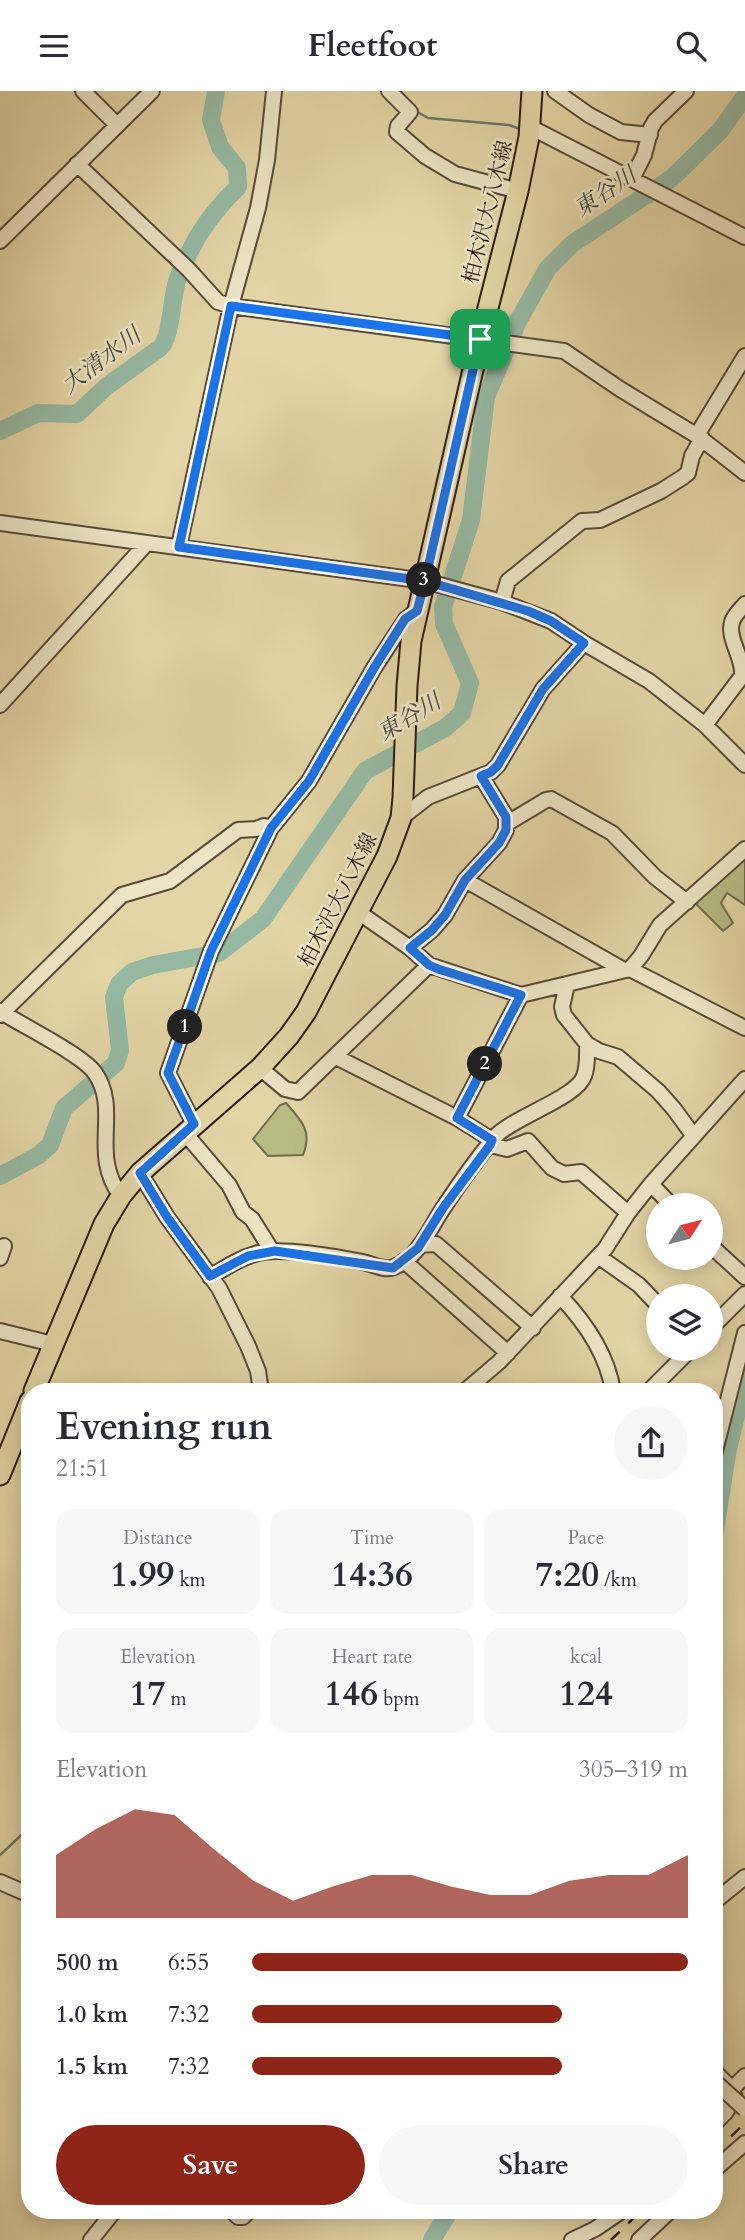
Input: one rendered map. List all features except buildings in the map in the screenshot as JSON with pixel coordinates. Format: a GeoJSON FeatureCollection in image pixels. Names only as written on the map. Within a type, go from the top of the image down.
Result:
{"type":"FeatureCollection","features":[{"type":"Feature","properties":{"kind":"main road","name":"柏木沢大八木線"},"geometry":{"type":"LineString","coordinates":[[37,1383],[104,1224],[121,1196],[140,1173],[260,1068],[289,1036],[306,1012],[387,856],[401,818],[408,663],[417,611],[433,583],[480,339],[518,191],[530,127],[533,91]]}},
{"type":"Feature","properties":{"kind":"main road"},"geometry":{"type":"LineString","coordinates":[[0,1475],[21,1437]]}},
{"type":"Feature","properties":{"kind":"street"},"geometry":{"type":"LineString","coordinates":[[83,91],[117,125]]}},
{"type":"Feature","properties":{"kind":"street"},"geometry":{"type":"LineString","coordinates":[[0,241],[152,91]]}},
{"type":"Feature","properties":{"kind":"street"},"geometry":{"type":"LineString","coordinates":[[179,547],[231,306],[258,208],[267,160],[274,91]]}},
{"type":"Feature","properties":{"kind":"street"},"geometry":{"type":"LineString","coordinates":[[389,91],[410,111],[398,126],[397,132],[425,156],[459,176],[518,191]]}},
{"type":"Feature","properties":{"kind":"street"},"geometry":{"type":"LineString","coordinates":[[555,91],[589,115],[621,132],[650,135]]}},
{"type":"Feature","properties":{"kind":"street"},"geometry":{"type":"LineString","coordinates":[[635,180],[655,121],[686,91]]}},
{"type":"Feature","properties":{"kind":"street"},"geometry":{"type":"LineString","coordinates":[[530,127],[745,237]]}},
{"type":"Feature","properties":{"kind":"street"},"geometry":{"type":"LineString","coordinates":[[77,164],[189,270],[218,302],[231,306],[564,351],[699,437],[745,473]]}},
{"type":"Feature","properties":{"kind":"street"},"geometry":{"type":"LineString","coordinates":[[502,602],[508,581],[582,521],[600,520],[661,491],[688,473],[699,437],[745,356]]}},
{"type":"Feature","properties":{"kind":"street"},"geometry":{"type":"LineString","coordinates":[[0,523],[433,583],[502,602],[551,621],[649,681],[705,725],[745,765]]}},
{"type":"Feature","properties":{"kind":"street"},"geometry":{"type":"LineString","coordinates":[[0,705],[147,543]]}},
{"type":"Feature","properties":{"kind":"street"},"geometry":{"type":"LineString","coordinates":[[705,725],[742,676],[743,668],[731,629],[732,619],[745,604]]}},
{"type":"Feature","properties":{"kind":"street"},"geometry":{"type":"LineString","coordinates":[[272,1251],[252,1219],[243,1212],[229,1185],[189,1128],[168,1073],[211,951],[271,828],[309,781],[405,619],[417,611]]}},
{"type":"Feature","properties":{"kind":"street"},"geometry":{"type":"LineString","coordinates":[[401,818],[428,797],[491,772],[498,765],[543,689],[584,643]]}},
{"type":"Feature","properties":{"kind":"street"},"geometry":{"type":"LineString","coordinates":[[410,948],[445,915],[465,880],[499,843],[506,830],[506,817],[481,776]]}},
{"type":"Feature","properties":{"kind":"street"},"geometry":{"type":"LineString","coordinates":[[506,824],[551,799],[612,834],[655,877],[687,902]]}},
{"type":"Feature","properties":{"kind":"street"},"geometry":{"type":"LineString","coordinates":[[121,1196],[112,1184],[108,1168],[104,1145],[106,1097],[94,1072],[80,1060],[1,1013],[122,895],[170,881],[238,830],[264,826],[271,828]]}},
{"type":"Feature","properties":{"kind":"street"},"geometry":{"type":"LineString","coordinates":[[358,912],[410,948],[429,965],[521,995],[627,970],[641,956],[655,930],[745,849]]}},
{"type":"Feature","properties":{"kind":"street"},"geometry":{"type":"LineString","coordinates":[[465,880],[627,970],[745,1028]]}},
{"type":"Feature","properties":{"kind":"street"},"geometry":{"type":"LineString","coordinates":[[260,1068],[285,1089],[298,1092],[429,965]]}},
{"type":"Feature","properties":{"kind":"street"},"geometry":{"type":"LineString","coordinates":[[567,984],[562,1007],[564,1015],[587,1044],[618,1058],[658,1091],[693,1135]]}},
{"type":"Feature","properties":{"kind":"street"},"geometry":{"type":"LineString","coordinates":[[457,1118],[521,995]]}},
{"type":"Feature","properties":{"kind":"street"},"geometry":{"type":"LineString","coordinates":[[210,1276],[248,1256],[272,1251],[393,1268],[420,1245],[491,1142],[506,1128],[562,1096],[584,1079],[587,1044]]}},
{"type":"Feature","properties":{"kind":"street"},"geometry":{"type":"LineString","coordinates":[[336,1057],[457,1118],[491,1142],[507,1149],[528,1141],[552,1168],[564,1174],[580,1172],[628,1213]]}},
{"type":"Feature","properties":{"kind":"street"},"geometry":{"type":"LineString","coordinates":[[474,1383],[533,1328],[598,1256],[651,1184],[745,1079]]}},
{"type":"Feature","properties":{"kind":"street"},"geometry":{"type":"LineString","coordinates":[[140,1173],[167,1217],[227,1302],[248,1346],[260,1383]]}},
{"type":"Feature","properties":{"kind":"street"},"geometry":{"type":"LineString","coordinates":[[651,1184],[660,1193]]}},
{"type":"Feature","properties":{"kind":"street"},"geometry":{"type":"LineString","coordinates":[[420,1245],[436,1244],[533,1328]]}},
{"type":"Feature","properties":{"kind":"street"},"geometry":{"type":"LineString","coordinates":[[598,1256],[646,1292]]}},
{"type":"Feature","properties":{"kind":"street"},"geometry":{"type":"LineString","coordinates":[[723,1257],[745,1277]]}},
{"type":"Feature","properties":{"kind":"street"},"geometry":{"type":"LineString","coordinates":[[404,1261],[508,1353]]}},
{"type":"Feature","properties":{"kind":"street"},"geometry":{"type":"LineString","coordinates":[[723,1316],[745,1294]]}},
{"type":"Feature","properties":{"kind":"street"},"geometry":{"type":"LineString","coordinates":[[560,1296],[578,1317],[601,1352],[612,1383]]}},
{"type":"Feature","properties":{"kind":"street"},"geometry":{"type":"LineString","coordinates":[[0,1331],[53,1344]]}},
{"type":"Feature","properties":{"kind":"street"},"geometry":{"type":"LineString","coordinates":[[723,1420],[745,1333]]}},
{"type":"Feature","properties":{"kind":"street"},"geometry":{"type":"LineString","coordinates":[[657,1383],[679,1361]]}},
{"type":"Feature","properties":{"kind":"street"},"geometry":{"type":"LineString","coordinates":[[723,1895],[745,1877]]}},
{"type":"Feature","properties":{"kind":"street"},"geometry":{"type":"LineString","coordinates":[[0,1882],[21,1891]]}},
{"type":"Feature","properties":{"kind":"street"},"geometry":{"type":"LineString","coordinates":[[732,2089],[745,2076]]}},
{"type":"Feature","properties":{"kind":"street"},"geometry":{"type":"LineString","coordinates":[[723,2080],[732,2089],[735,2098],[725,2113]]}},
{"type":"Feature","properties":{"kind":"street"},"geometry":{"type":"LineString","coordinates":[[723,2089],[745,2109]]}},
{"type":"Feature","properties":{"kind":"street"},"geometry":{"type":"LineString","coordinates":[[723,2162],[745,2143]]}},
{"type":"Feature","properties":{"kind":"street"},"geometry":{"type":"LineString","coordinates":[[91,2240],[108,2219]]}},
{"type":"Feature","properties":{"kind":"street"},"geometry":{"type":"LineString","coordinates":[[572,2240],[608,2219]]}},
{"type":"Feature","properties":{"kind":"street"},"geometry":{"type":"LineString","coordinates":[[639,2240],[661,2219]]}},
{"type":"Feature","properties":{"kind":"green space"},"geometry":{"type":"Polygon","coordinates":[[[745,856],[745,905],[727,893],[721,903],[733,923],[723,931],[694,902],[745,856]]]}},
{"type":"Feature","properties":{"kind":"green space"},"geometry":{"type":"Polygon","coordinates":[[[286,1103],[304,1126],[306,1147],[303,1155],[268,1156],[253,1139],[280,1105],[286,1103]]]}},
{"type":"Feature","properties":{"kind":"waterway","name":"大清水川"},"geometry":{"type":"LineString","coordinates":[[0,431],[38,413],[77,414],[107,386],[160,348],[164,342],[177,281],[188,254],[209,219],[238,187],[237,168],[220,147],[211,120],[216,91]]}},
{"type":"Feature","properties":{"kind":"waterway","name":"東谷川"},"geometry":{"type":"LineString","coordinates":[[0,1176],[39,1155],[50,1145],[64,1108],[116,1063],[120,1050],[114,997],[119,984],[132,972],[153,965],[219,953],[263,919],[365,771],[445,728],[462,713],[470,683],[444,624],[443,607],[471,520],[486,397],[518,321],[548,268],[572,244],[672,178],[720,131],[745,96]]}},
{"type":"Feature","properties":{"kind":"waterway"},"geometry":{"type":"LineString","coordinates":[[414,110],[428,118],[509,125],[520,129]]}},
{"type":"Feature","properties":{"kind":"waterway"},"geometry":{"type":"LineString","coordinates":[[723,1480],[745,1378]]}},
{"type":"Feature","properties":{"kind":"waterway"},"geometry":{"type":"LineString","coordinates":[[0,1855],[21,1835]]}},
{"type":"Feature","properties":{"kind":"waterway"},"geometry":{"type":"LineString","coordinates":[[432,2240],[445,2219]]}},
{"type":"Feature","properties":{"kind":"railway"},"geometry":{"type":"LineString","coordinates":[[723,2144],[745,2123]]}},
{"type":"Feature","properties":{"kind":"railway"},"geometry":{"type":"LineString","coordinates":[[611,2240],[633,2219]]}},
{"type":"Feature","properties":{"kind":"route"},"geometry":{"type":"LineString","coordinates":[[480,339],[231,306],[179,547],[425,581],[528,611],[551,621],[584,643],[543,689],[498,765],[481,776],[506,817],[506,830],[499,843],[465,880],[445,915],[410,948],[429,965],[438,969],[521,995],[457,1118],[492,1140],[490,1145],[443,1208],[418,1248],[393,1268],[275,1251],[248,1256],[210,1276],[167,1217],[140,1173],[194,1124],[168,1073],[211,951],[271,828],[309,781],[405,619],[417,611],[425,581],[480,339]]}}]}
